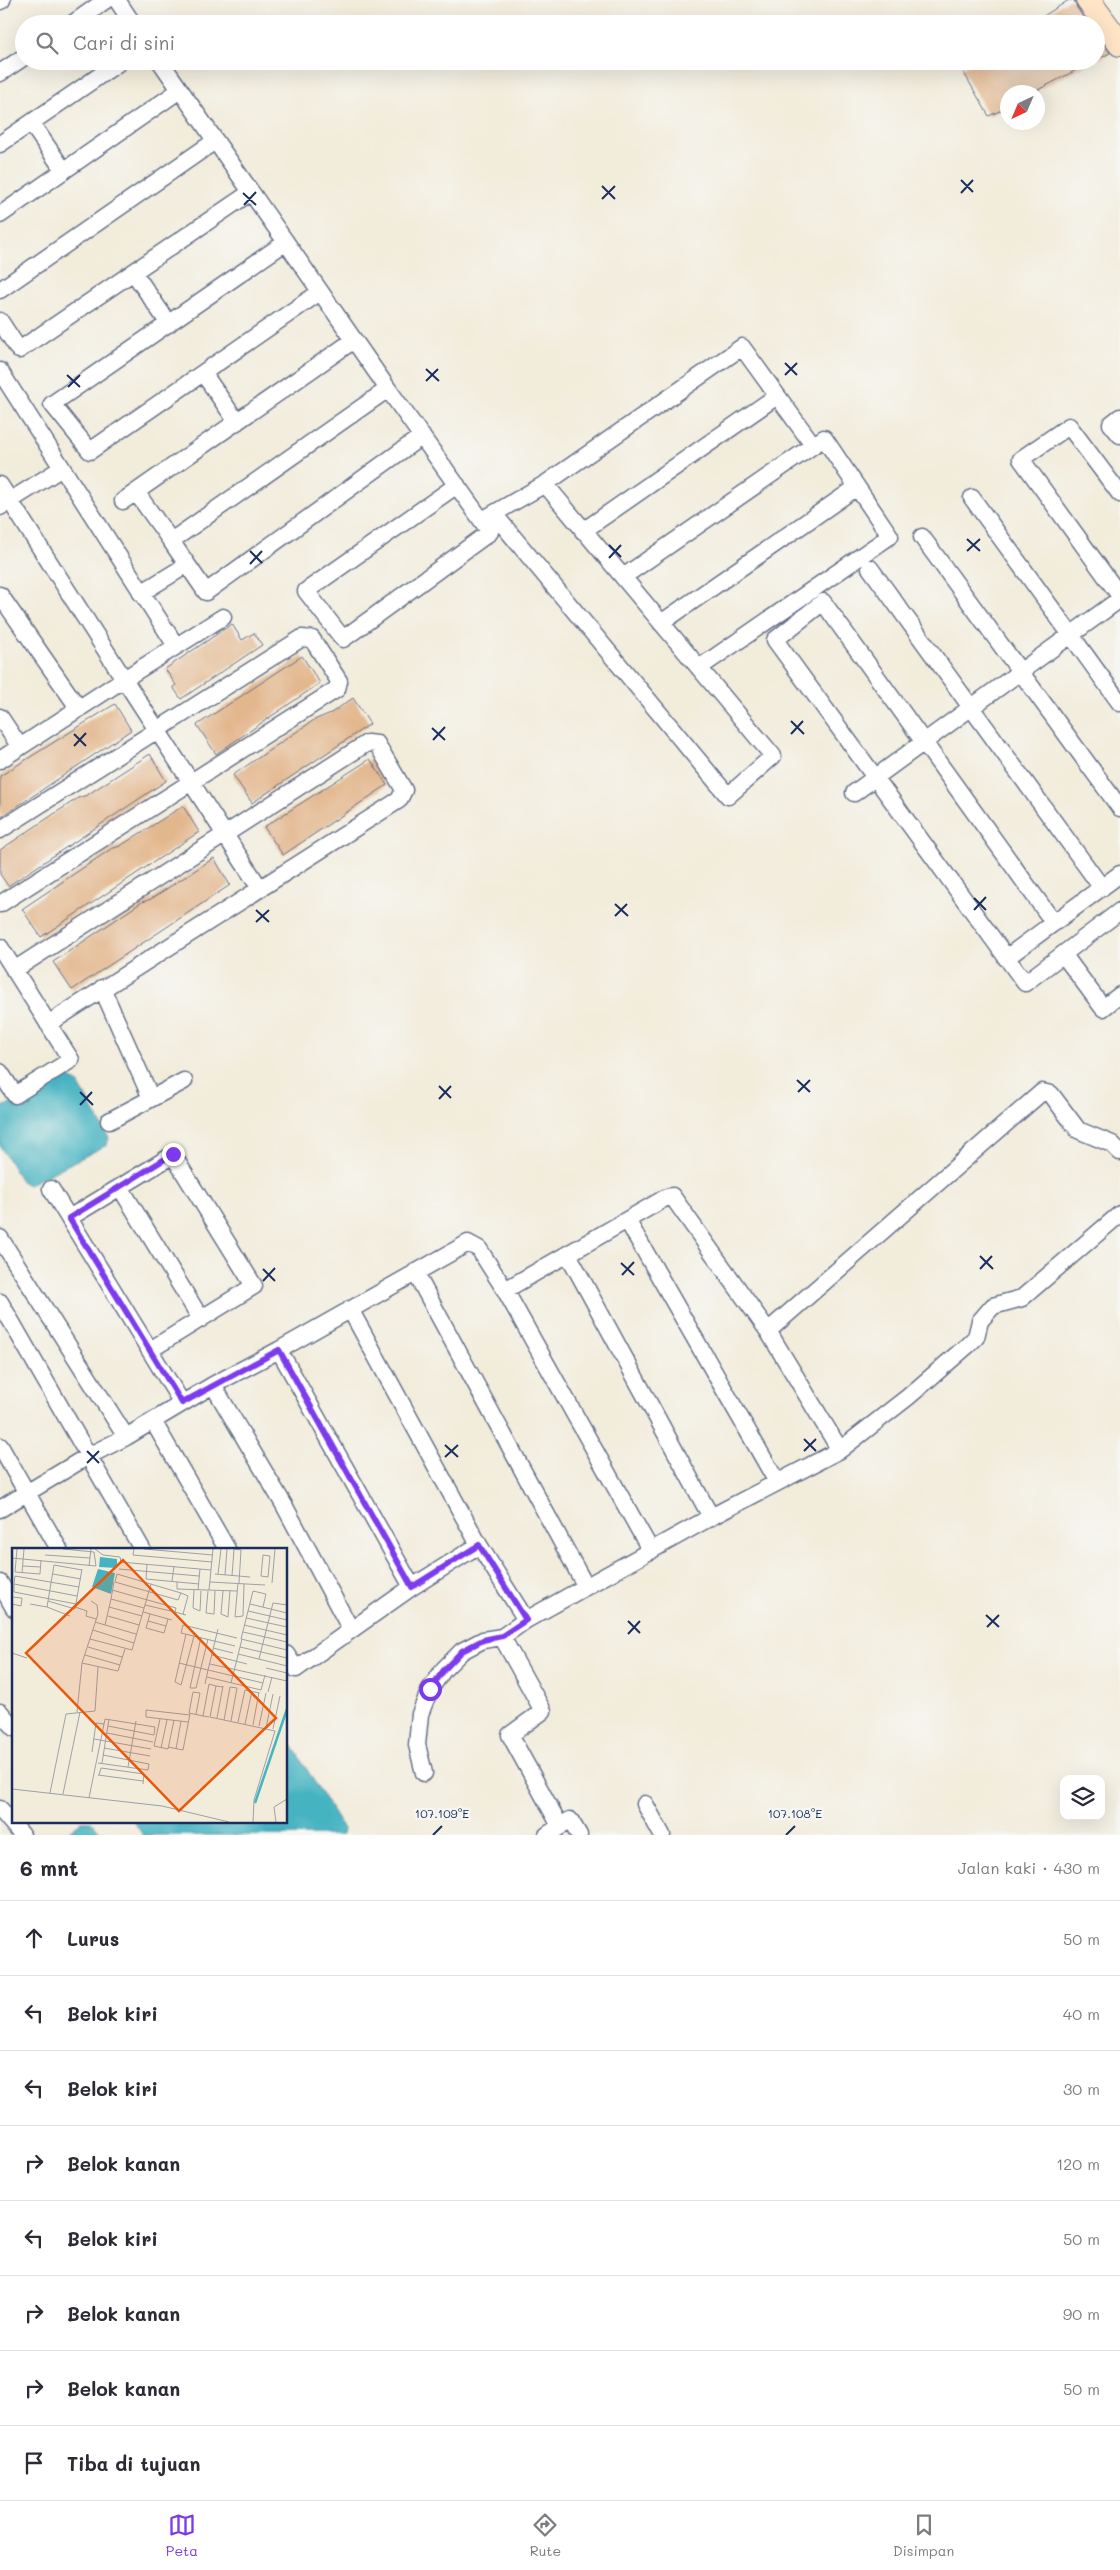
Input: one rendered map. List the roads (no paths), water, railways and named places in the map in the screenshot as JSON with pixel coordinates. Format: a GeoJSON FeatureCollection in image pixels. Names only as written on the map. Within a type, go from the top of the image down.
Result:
{"type":"FeatureCollection","features":[{"type":"Feature","properties":{"kind":"main road"},"geometry":{"type":"LineString","coordinates":[[1088,0],[1099,15]]}},
{"type":"Feature","properties":{"kind":"main road"},"geometry":{"type":"LineString","coordinates":[[1105,23],[1120,44]]}},
{"type":"Feature","properties":{"kind":"street"},"geometry":{"type":"LineString","coordinates":[[85,15],[106,0]]}},
{"type":"Feature","properties":{"kind":"street"},"geometry":{"type":"LineString","coordinates":[[117,0],[127,15]]}},
{"type":"Feature","properties":{"kind":"street"},"geometry":{"type":"LineString","coordinates":[[0,74],[15,63]]}},
{"type":"Feature","properties":{"kind":"street"},"geometry":{"type":"LineString","coordinates":[[0,144],[108,70]]}},
{"type":"Feature","properties":{"kind":"street"},"geometry":{"type":"LineString","coordinates":[[166,70],[457,485],[488,517],[728,796],[773,756],[545,484]]}},
{"type":"Feature","properties":{"kind":"street"},"geometry":{"type":"LineString","coordinates":[[0,215],[180,90]]}},
{"type":"Feature","properties":{"kind":"street"},"geometry":{"type":"LineString","coordinates":[[31,123],[64,171]]}},
{"type":"Feature","properties":{"kind":"street"},"geometry":{"type":"LineString","coordinates":[[0,290],[215,142]]}},
{"type":"Feature","properties":{"kind":"street"},"geometry":{"type":"LineString","coordinates":[[0,321],[19,350],[134,274],[251,192]]}},
{"type":"Feature","properties":{"kind":"street"},"geometry":{"type":"LineString","coordinates":[[286,242],[52,404],[90,451],[320,292]]}},
{"type":"Feature","properties":{"kind":"street"},"geometry":{"type":"LineString","coordinates":[[134,274],[169,324]]}},
{"type":"Feature","properties":{"kind":"street"},"geometry":{"type":"LineString","coordinates":[[354,340],[129,497],[171,541],[206,592],[422,436]]}},
{"type":"Feature","properties":{"kind":"street"},"geometry":{"type":"LineString","coordinates":[[488,517],[545,484],[742,347],[813,445]]}},
{"type":"Feature","properties":{"kind":"street"},"geometry":{"type":"LineString","coordinates":[[0,371],[176,646]]}},
{"type":"Feature","properties":{"kind":"street"},"geometry":{"type":"LineString","coordinates":[[203,373],[237,422]]}},
{"type":"Feature","properties":{"kind":"street"},"geometry":{"type":"LineString","coordinates":[[171,541],[388,389]]}},
{"type":"Feature","properties":{"kind":"street"},"geometry":{"type":"LineString","coordinates":[[583,531],[777,396]]}},
{"type":"Feature","properties":{"kind":"street"},"geometry":{"type":"LineString","coordinates":[[1120,417],[1111,424],[1120,435]]}},
{"type":"Feature","properties":{"kind":"street"},"geometry":{"type":"LineString","coordinates":[[854,793],[1071,635],[1120,597],[1021,460],[1069,426],[1120,494]]}},
{"type":"Feature","properties":{"kind":"street"},"geometry":{"type":"LineString","coordinates":[[623,578],[824,438],[890,536],[699,668]]}},
{"type":"Feature","properties":{"kind":"street"},"geometry":{"type":"LineString","coordinates":[[5,504],[62,468]]}},
{"type":"Feature","properties":{"kind":"street"},"geometry":{"type":"LineString","coordinates":[[457,485],[306,592],[343,639],[490,532],[488,517]]}},
{"type":"Feature","properties":{"kind":"street"},"geometry":{"type":"LineString","coordinates":[[0,486],[5,504],[124,679],[259,887]]}},
{"type":"Feature","properties":{"kind":"street"},"geometry":{"type":"LineString","coordinates":[[661,623],[857,487]]}},
{"type":"Feature","properties":{"kind":"street"},"geometry":{"type":"LineString","coordinates":[[972,498],[1120,703]]}},
{"type":"Feature","properties":{"kind":"street"},"geometry":{"type":"LineString","coordinates":[[922,537],[1120,808]]}},
{"type":"Feature","properties":{"kind":"street"},"geometry":{"type":"LineString","coordinates":[[870,568],[1102,888]]}},
{"type":"Feature","properties":{"kind":"street"},"geometry":{"type":"LineString","coordinates":[[141,593],[177,571]]}},
{"type":"Feature","properties":{"kind":"street"},"geometry":{"type":"LineString","coordinates":[[0,594],[79,709]]}},
{"type":"Feature","properties":{"kind":"street"},"geometry":{"type":"LineString","coordinates":[[1054,923],[823,602],[775,640],[1025,983],[1120,911]]}},
{"type":"Feature","properties":{"kind":"street"},"geometry":{"type":"LineString","coordinates":[[0,760],[223,617]]}},
{"type":"Feature","properties":{"kind":"street"},"geometry":{"type":"LineString","coordinates":[[0,830],[302,638],[312,639],[339,681],[337,689],[0,904]]}},
{"type":"Feature","properties":{"kind":"street"},"geometry":{"type":"LineString","coordinates":[[0,717],[20,747]]}},
{"type":"Feature","properties":{"kind":"street"},"geometry":{"type":"LineString","coordinates":[[14,970],[366,743],[377,744],[404,790],[399,800],[259,887],[48,1024]]}},
{"type":"Feature","properties":{"kind":"street"},"geometry":{"type":"LineString","coordinates":[[1006,958],[1120,874]]}},
{"type":"Feature","properties":{"kind":"street"},"geometry":{"type":"LineString","coordinates":[[0,947],[71,1060],[15,1095],[0,1072]]}},
{"type":"Feature","properties":{"kind":"street"},"geometry":{"type":"LineString","coordinates":[[1063,954],[1102,1008],[1120,995]]}},
{"type":"Feature","properties":{"kind":"street"},"geometry":{"type":"LineString","coordinates":[[102,988],[151,1098]]}},
{"type":"Feature","properties":{"kind":"street"},"geometry":{"type":"LineString","coordinates":[[109,1121],[184,1081]]}},
{"type":"Feature","properties":{"kind":"street"},"geometry":{"type":"LineString","coordinates":[[768,1331],[1042,1092],[1052,1094],[1078,1130],[1112,1144],[1120,1152]]}},
{"type":"Feature","properties":{"kind":"street"},"geometry":{"type":"LineString","coordinates":[[69,1218],[173,1154],[254,1286],[150,1350]]}},
{"type":"Feature","properties":{"kind":"street"},"geometry":{"type":"LineString","coordinates":[[120,1187],[201,1319]]}},
{"type":"Feature","properties":{"kind":"street"},"geometry":{"type":"LineString","coordinates":[[50,1189],[182,1403]]}},
{"type":"Feature","properties":{"kind":"street"},"geometry":{"type":"LineString","coordinates":[[505,1290],[672,1196],[768,1331],[840,1450]]}},
{"type":"Feature","properties":{"kind":"street"},"geometry":{"type":"LineString","coordinates":[[424,1773],[417,1746],[420,1714],[430,1689],[444,1670],[462,1651],[483,1640],[502,1636],[526,1620],[711,1516],[840,1450],[908,1397],[968,1345],[976,1337],[980,1321],[993,1306],[1022,1298],[1120,1214]]}},
{"type":"Feature","properties":{"kind":"street"},"geometry":{"type":"LineString","coordinates":[[627,1220],[777,1482]]}},
{"type":"Feature","properties":{"kind":"street"},"geometry":{"type":"LineString","coordinates":[[0,1238],[126,1437]]}},
{"type":"Feature","properties":{"kind":"street"},"geometry":{"type":"LineString","coordinates":[[0,1509],[88,1456],[126,1437],[182,1403],[279,1350],[350,1308],[464,1244],[472,1243],[479,1249],[505,1290],[651,1551]]}},
{"type":"Feature","properties":{"kind":"street"},"geometry":{"type":"LineString","coordinates":[[568,1254],[711,1516]]}},
{"type":"Feature","properties":{"kind":"street"},"geometry":{"type":"LineString","coordinates":[[415,1272],[586,1587]]}},
{"type":"Feature","properties":{"kind":"street"},"geometry":{"type":"LineString","coordinates":[[0,1302],[141,1548]]}},
{"type":"Feature","properties":{"kind":"street"},"geometry":{"type":"LineString","coordinates":[[350,1308],[479,1545],[526,1620]]}},
{"type":"Feature","properties":{"kind":"street"},"geometry":{"type":"LineString","coordinates":[[279,1350],[412,1587]]}},
{"type":"Feature","properties":{"kind":"street"},"geometry":{"type":"LineString","coordinates":[[214,1385],[284,1505],[351,1630]]}},
{"type":"Feature","properties":{"kind":"street"},"geometry":{"type":"LineString","coordinates":[[154,1421],[226,1548]]}},
{"type":"Feature","properties":{"kind":"street"},"geometry":{"type":"LineString","coordinates":[[0,1446],[58,1548]]}},
{"type":"Feature","properties":{"kind":"street"},"geometry":{"type":"LineString","coordinates":[[291,1673],[412,1587],[479,1545]]}},
{"type":"Feature","properties":{"kind":"street"},"geometry":{"type":"LineString","coordinates":[[0,1583],[12,1604]]}},
{"type":"Feature","properties":{"kind":"street"},"geometry":{"type":"LineString","coordinates":[[502,1636],[543,1711],[510,1735],[553,1831],[570,1820],[579,1835]]}},
{"type":"Feature","properties":{"kind":"street"},"geometry":{"type":"LineString","coordinates":[[0,1712],[12,1726]]}},
{"type":"Feature","properties":{"kind":"street"},"geometry":{"type":"LineString","coordinates":[[645,1804],[662,1835]]}},
{"type":"Feature","properties":{"kind":"street"},"geometry":{"type":"LineString","coordinates":[[0,1809],[19,1834]]}},
{"type":"Feature","properties":{"kind":"water"},"geometry":{"type":"Polygon","coordinates":[[[69,1077],[78,1083],[109,1138],[107,1145],[28,1185],[21,1181],[0,1146],[0,1108],[69,1077]]]}},
{"type":"Feature","properties":{"kind":"water"},"geometry":{"type":"Polygon","coordinates":[[[288,1738],[343,1829],[342,1835],[143,1835],[134,1822],[288,1822],[288,1738]]]}},
{"type":"Feature","properties":{"kind":"water"},"geometry":{"type":"Polygon","coordinates":[[[81,1822],[92,1822],[103,1835],[64,1835],[81,1822]]]}}]}
